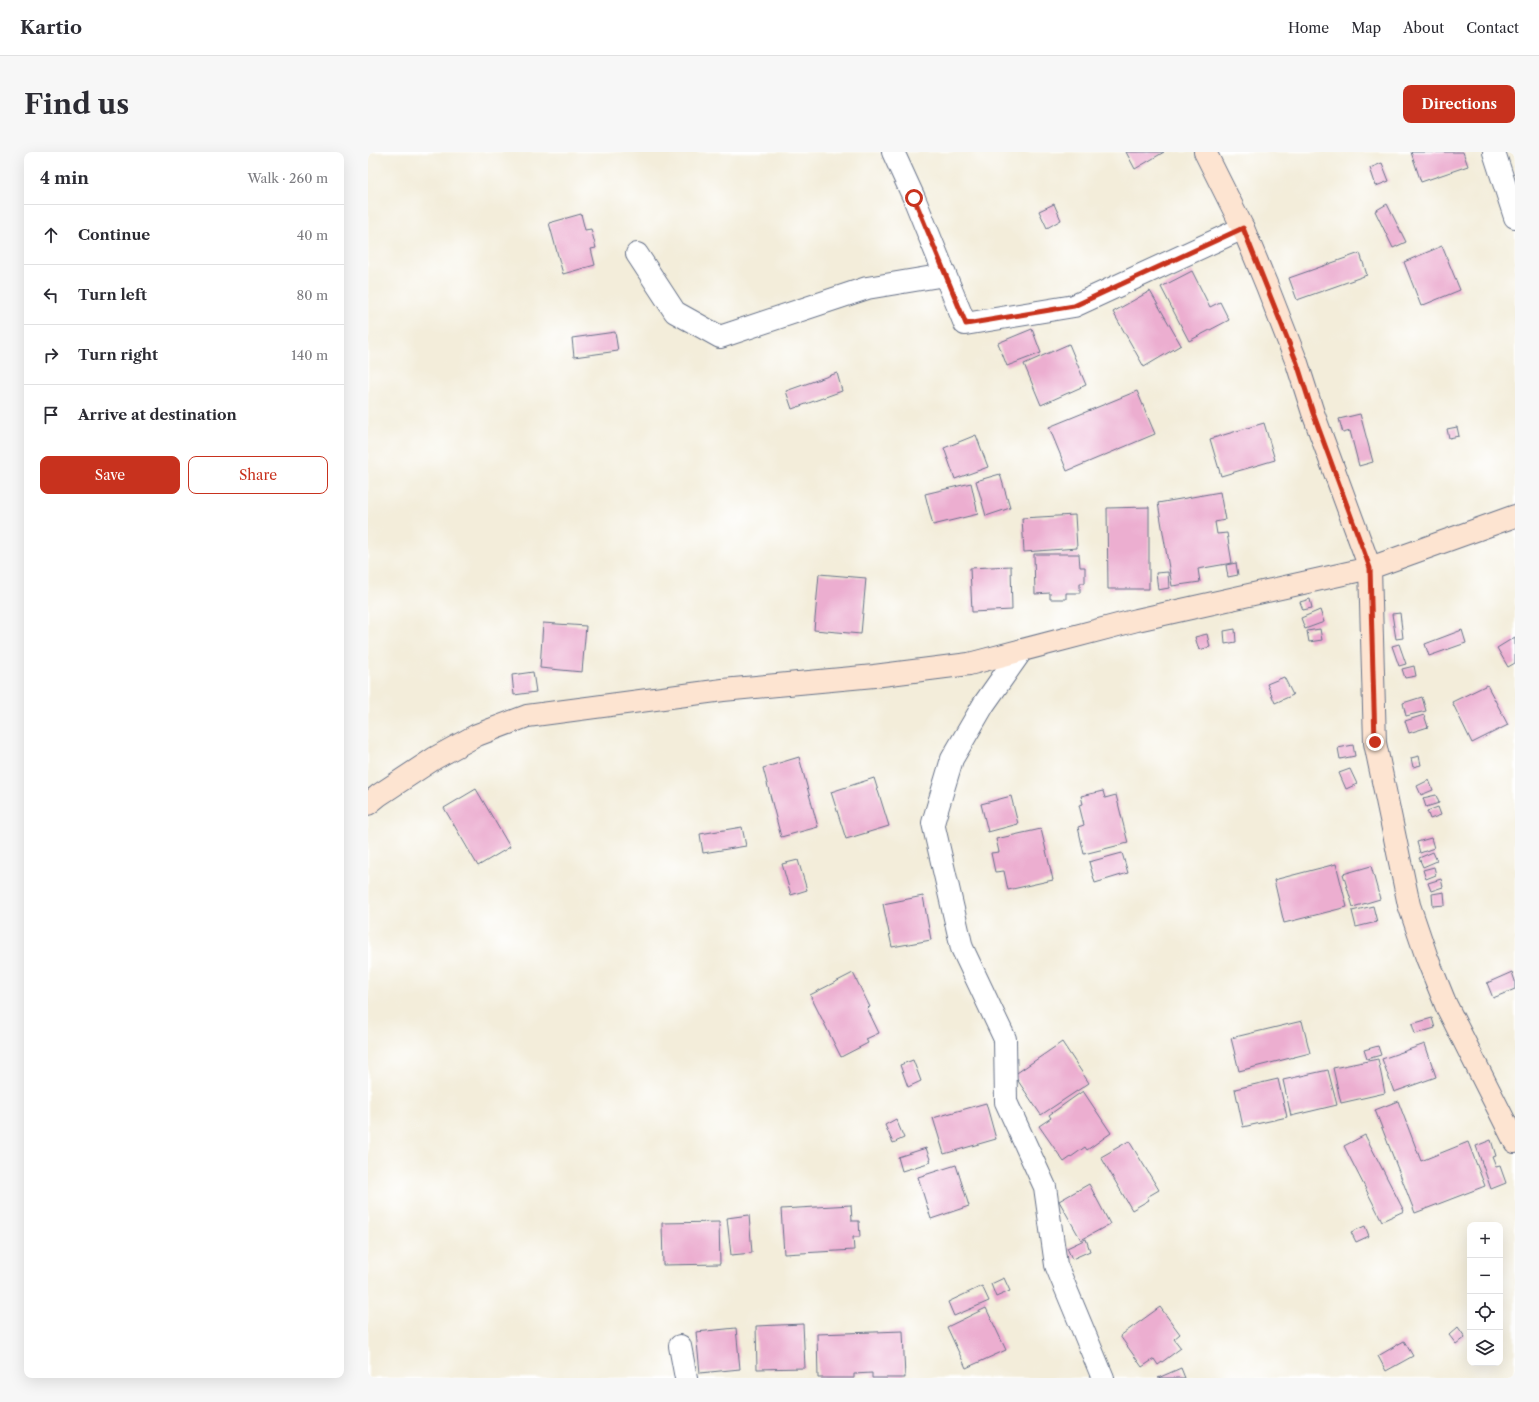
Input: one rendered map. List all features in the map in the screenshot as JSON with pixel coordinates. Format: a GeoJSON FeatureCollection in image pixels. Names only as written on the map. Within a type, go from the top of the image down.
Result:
{"type":"FeatureCollection","features":[{"type":"Feature","properties":{"kind":"street"},"geometry":{"type":"LineString","coordinates":[[893,152],[914,198],[966,324],[1074,306],[1243,228]]}},
{"type":"Feature","properties":{"kind":"street"},"geometry":{"type":"LineString","coordinates":[[1205,152],[1243,228],[1297,363],[1313,413],[1370,568],[1375,742],[1409,905],[1427,958],[1446,1005],[1515,1142]]}},
{"type":"Feature","properties":{"kind":"street"},"geometry":{"type":"LineString","coordinates":[[1494,152],[1515,217]]}},
{"type":"Feature","properties":{"kind":"street"},"geometry":{"type":"LineString","coordinates":[[637,254],[675,312],[720,337],[867,288],[945,275]]}},
{"type":"Feature","properties":{"kind":"street"},"geometry":{"type":"LineString","coordinates":[[368,804],[435,758],[476,735],[526,716],[723,690],[874,676],[969,664],[1136,620],[1370,568],[1515,516]]}},
{"type":"Feature","properties":{"kind":"street"},"geometry":{"type":"LineString","coordinates":[[1022,650],[984,704],[952,759],[933,822],[962,948],[1005,1039],[1006,1102],[1045,1187],[1056,1265],[1103,1378]]}},
{"type":"Feature","properties":{"kind":"street"},"geometry":{"type":"LineString","coordinates":[[680,1346],[686,1378]]}},
{"type":"Feature","properties":{"kind":"building"},"geometry":{"type":"Polygon","coordinates":[[[1126,152],[1164,152],[1135,169],[1126,152]]]}},
{"type":"Feature","properties":{"kind":"building"},"geometry":{"type":"Polygon","coordinates":[[[1411,152],[1463,152],[1468,166],[1421,182],[1411,152]]]}},
{"type":"Feature","properties":{"kind":"building"},"geometry":{"type":"Polygon","coordinates":[[[1382,163],[1389,181],[1376,186],[1370,168],[1382,163]]]}},
{"type":"Feature","properties":{"kind":"building"},"geometry":{"type":"Polygon","coordinates":[[[1054,204],[1061,220],[1047,228],[1039,211],[1054,204]]]}},
{"type":"Feature","properties":{"kind":"building"},"geometry":{"type":"Polygon","coordinates":[[[1387,204],[1406,242],[1393,248],[1375,211],[1387,204]]]}},
{"type":"Feature","properties":{"kind":"building"},"geometry":{"type":"Polygon","coordinates":[[[581,214],[585,230],[591,229],[596,248],[591,249],[595,265],[563,274],[549,223],[581,214]]]}},
{"type":"Feature","properties":{"kind":"building"},"geometry":{"type":"Polygon","coordinates":[[[1442,246],[1460,290],[1421,306],[1404,262],[1442,246]]]}},
{"type":"Feature","properties":{"kind":"building"},"geometry":{"type":"Polygon","coordinates":[[[1360,253],[1367,275],[1297,300],[1289,278],[1360,253]]]}},
{"type":"Feature","properties":{"kind":"building"},"geometry":{"type":"Polygon","coordinates":[[[1192,271],[1210,307],[1220,302],[1229,320],[1189,341],[1161,287],[1192,271]]]}},
{"type":"Feature","properties":{"kind":"building"},"geometry":{"type":"Polygon","coordinates":[[[1150,291],[1181,345],[1144,367],[1113,312],[1150,291]]]}},
{"type":"Feature","properties":{"kind":"building"},"geometry":{"type":"Polygon","coordinates":[[[1032,329],[1041,353],[1007,366],[998,343],[1032,329]]]}},
{"type":"Feature","properties":{"kind":"building"},"geometry":{"type":"Polygon","coordinates":[[[615,332],[618,351],[574,357],[572,338],[615,332]]]}},
{"type":"Feature","properties":{"kind":"building"},"geometry":{"type":"Polygon","coordinates":[[[1069,344],[1086,385],[1041,405],[1024,364],[1069,344]]]}},
{"type":"Feature","properties":{"kind":"building"},"geometry":{"type":"Polygon","coordinates":[[[837,373],[842,391],[792,409],[786,391],[837,373]]]}},
{"type":"Feature","properties":{"kind":"building"},"geometry":{"type":"Polygon","coordinates":[[[1137,391],[1155,434],[1067,471],[1049,427],[1137,391]]]}},
{"type":"Feature","properties":{"kind":"building"},"geometry":{"type":"Polygon","coordinates":[[[1360,414],[1373,462],[1359,466],[1350,431],[1343,433],[1339,419],[1360,414]]]}},
{"type":"Feature","properties":{"kind":"building"},"geometry":{"type":"Polygon","coordinates":[[[1264,423],[1275,460],[1221,476],[1210,439],[1264,423]]]}},
{"type":"Feature","properties":{"kind":"building"},"geometry":{"type":"Polygon","coordinates":[[[1457,427],[1459,436],[1449,438],[1447,429],[1457,427]]]}},
{"type":"Feature","properties":{"kind":"building"},"geometry":{"type":"Polygon","coordinates":[[[976,435],[988,467],[955,479],[944,448],[976,435]]]}},
{"type":"Feature","properties":{"kind":"building"},"geometry":{"type":"Polygon","coordinates":[[[1000,474],[1010,508],[986,516],[976,481],[1000,474]]]}},
{"type":"Feature","properties":{"kind":"building"},"geometry":{"type":"Polygon","coordinates":[[[971,483],[978,514],[933,525],[925,494],[971,483]]]}},
{"type":"Feature","properties":{"kind":"building"},"geometry":{"type":"Polygon","coordinates":[[[1220,492],[1225,520],[1215,522],[1217,534],[1227,533],[1232,563],[1198,569],[1200,582],[1172,586],[1158,503],[1220,492]]]}},
{"type":"Feature","properties":{"kind":"building"},"geometry":{"type":"Polygon","coordinates":[[[1149,507],[1149,589],[1108,589],[1107,508],[1149,507]]]}},
{"type":"Feature","properties":{"kind":"building"},"geometry":{"type":"Polygon","coordinates":[[[1075,515],[1077,548],[1024,552],[1022,518],[1075,515]]]}},
{"type":"Feature","properties":{"kind":"building"},"geometry":{"type":"Polygon","coordinates":[[[1034,554],[1079,554],[1080,567],[1085,567],[1085,583],[1080,583],[1080,593],[1066,593],[1066,599],[1050,599],[1050,593],[1035,594],[1034,554]]]}},
{"type":"Feature","properties":{"kind":"building"},"geometry":{"type":"Polygon","coordinates":[[[1236,563],[1238,575],[1228,577],[1226,565],[1236,563]]]}},
{"type":"Feature","properties":{"kind":"building"},"geometry":{"type":"Polygon","coordinates":[[[1011,566],[1012,610],[972,612],[970,568],[1011,566]]]}},
{"type":"Feature","properties":{"kind":"building"},"geometry":{"type":"Polygon","coordinates":[[[1168,572],[1169,588],[1158,590],[1156,573],[1168,572]]]}},
{"type":"Feature","properties":{"kind":"building"},"geometry":{"type":"Polygon","coordinates":[[[819,574],[866,578],[861,634],[814,630],[819,574]]]}},
{"type":"Feature","properties":{"kind":"building"},"geometry":{"type":"Polygon","coordinates":[[[1310,599],[1312,608],[1303,610],[1300,602],[1310,599]]]}},
{"type":"Feature","properties":{"kind":"building"},"geometry":{"type":"Polygon","coordinates":[[[1320,610],[1324,622],[1305,629],[1301,618],[1320,610]]]}},
{"type":"Feature","properties":{"kind":"building"},"geometry":{"type":"Polygon","coordinates":[[[1400,613],[1403,638],[1396,639],[1392,614],[1400,613]]]}},
{"type":"Feature","properties":{"kind":"building"},"geometry":{"type":"Polygon","coordinates":[[[543,623],[586,626],[582,672],[540,668],[543,623]]]}},
{"type":"Feature","properties":{"kind":"building"},"geometry":{"type":"Polygon","coordinates":[[[1235,629],[1236,642],[1225,644],[1224,631],[1235,629]]]}},
{"type":"Feature","properties":{"kind":"building"},"geometry":{"type":"Polygon","coordinates":[[[1320,629],[1322,640],[1309,642],[1307,631],[1320,629]]]}},
{"type":"Feature","properties":{"kind":"building"},"geometry":{"type":"Polygon","coordinates":[[[1462,630],[1466,643],[1429,656],[1425,644],[1462,630]]]}},
{"type":"Feature","properties":{"kind":"building"},"geometry":{"type":"Polygon","coordinates":[[[1207,634],[1210,647],[1199,650],[1195,637],[1207,634]]]}},
{"type":"Feature","properties":{"kind":"building"},"geometry":{"type":"Polygon","coordinates":[[[1515,637],[1515,663],[1508,667],[1497,648],[1515,637]]]}},
{"type":"Feature","properties":{"kind":"building"},"geometry":{"type":"Polygon","coordinates":[[[1399,644],[1406,664],[1399,666],[1392,646],[1399,644]]]}},
{"type":"Feature","properties":{"kind":"building"},"geometry":{"type":"Polygon","coordinates":[[[1414,666],[1416,676],[1405,678],[1402,669],[1414,666]]]}},
{"type":"Feature","properties":{"kind":"building"},"geometry":{"type":"Polygon","coordinates":[[[533,672],[536,692],[514,695],[512,675],[533,672]]]}},
{"type":"Feature","properties":{"kind":"building"},"geometry":{"type":"Polygon","coordinates":[[[1284,677],[1293,695],[1275,703],[1267,684],[1284,677]]]}},
{"type":"Feature","properties":{"kind":"building"},"geometry":{"type":"Polygon","coordinates":[[[1487,685],[1508,725],[1472,743],[1452,702],[1487,685]]]}},
{"type":"Feature","properties":{"kind":"building"},"geometry":{"type":"Polygon","coordinates":[[[1422,697],[1426,711],[1406,716],[1403,703],[1422,697]]]}},
{"type":"Feature","properties":{"kind":"building"},"geometry":{"type":"Polygon","coordinates":[[[1424,715],[1428,727],[1409,733],[1405,721],[1424,715]]]}},
{"type":"Feature","properties":{"kind":"building"},"geometry":{"type":"Polygon","coordinates":[[[1353,745],[1355,756],[1340,759],[1338,748],[1353,745]]]}},
{"type":"Feature","properties":{"kind":"building"},"geometry":{"type":"Polygon","coordinates":[[[1419,756],[1421,765],[1413,767],[1411,758],[1419,756]]]}},
{"type":"Feature","properties":{"kind":"building"},"geometry":{"type":"Polygon","coordinates":[[[799,757],[818,827],[781,837],[763,768],[799,757]]]}},
{"type":"Feature","properties":{"kind":"building"},"geometry":{"type":"Polygon","coordinates":[[[1350,769],[1357,784],[1346,789],[1339,773],[1350,769]]]}},
{"type":"Feature","properties":{"kind":"building"},"geometry":{"type":"Polygon","coordinates":[[[874,778],[889,826],[846,839],[831,792],[874,778]]]}},
{"type":"Feature","properties":{"kind":"building"},"geometry":{"type":"Polygon","coordinates":[[[1429,780],[1433,790],[1421,795],[1417,786],[1429,780]]]}},
{"type":"Feature","properties":{"kind":"building"},"geometry":{"type":"Polygon","coordinates":[[[476,789],[510,847],[478,866],[444,808],[476,789]]]}},
{"type":"Feature","properties":{"kind":"building"},"geometry":{"type":"Polygon","coordinates":[[[1103,791],[1105,798],[1116,795],[1128,843],[1084,854],[1078,827],[1084,825],[1079,805],[1083,804],[1081,796],[1103,791]]]}},
{"type":"Feature","properties":{"kind":"building"},"geometry":{"type":"Polygon","coordinates":[[[1436,795],[1439,803],[1426,807],[1423,798],[1436,795]]]}},
{"type":"Feature","properties":{"kind":"building"},"geometry":{"type":"Polygon","coordinates":[[[1011,796],[1018,824],[988,832],[981,804],[1011,796]]]}},
{"type":"Feature","properties":{"kind":"building"},"geometry":{"type":"Polygon","coordinates":[[[1438,807],[1441,815],[1430,819],[1427,811],[1438,807]]]}},
{"type":"Feature","properties":{"kind":"building"},"geometry":{"type":"Polygon","coordinates":[[[742,827],[746,846],[703,853],[700,834],[742,827]]]}},
{"type":"Feature","properties":{"kind":"building"},"geometry":{"type":"Polygon","coordinates":[[[1041,829],[1053,880],[1008,890],[1004,871],[995,872],[991,853],[999,852],[996,839],[1041,829]]]}},
{"type":"Feature","properties":{"kind":"building"},"geometry":{"type":"Polygon","coordinates":[[[1431,838],[1434,848],[1420,853],[1417,842],[1431,838]]]}},
{"type":"Feature","properties":{"kind":"building"},"geometry":{"type":"Polygon","coordinates":[[[1433,852],[1437,861],[1423,867],[1419,858],[1433,852]]]}},
{"type":"Feature","properties":{"kind":"building"},"geometry":{"type":"Polygon","coordinates":[[[1122,853],[1128,873],[1095,883],[1089,862],[1122,853]]]}},
{"type":"Feature","properties":{"kind":"building"},"geometry":{"type":"Polygon","coordinates":[[[798,860],[807,890],[791,895],[782,864],[798,860]]]}},
{"type":"Feature","properties":{"kind":"building"},"geometry":{"type":"Polygon","coordinates":[[[1336,864],[1347,907],[1284,923],[1274,880],[1336,864]]]}},
{"type":"Feature","properties":{"kind":"building"},"geometry":{"type":"Polygon","coordinates":[[[1371,866],[1380,899],[1353,907],[1343,874],[1371,866]]]}},
{"type":"Feature","properties":{"kind":"building"},"geometry":{"type":"Polygon","coordinates":[[[1434,867],[1436,875],[1426,879],[1423,870],[1434,867]]]}},
{"type":"Feature","properties":{"kind":"building"},"geometry":{"type":"Polygon","coordinates":[[[1441,879],[1443,887],[1431,891],[1428,883],[1441,879]]]}},
{"type":"Feature","properties":{"kind":"building"},"geometry":{"type":"Polygon","coordinates":[[[1444,892],[1445,905],[1433,906],[1432,894],[1444,892]]]}},
{"type":"Feature","properties":{"kind":"building"},"geometry":{"type":"Polygon","coordinates":[[[923,896],[931,940],[892,947],[883,904],[923,896]]]}},
{"type":"Feature","properties":{"kind":"building"},"geometry":{"type":"Polygon","coordinates":[[[1373,906],[1377,922],[1356,927],[1352,911],[1373,906]]]}},
{"type":"Feature","properties":{"kind":"building"},"geometry":{"type":"Polygon","coordinates":[[[1512,972],[1515,981],[1515,989],[1493,998],[1487,983],[1512,972]]]}},
{"type":"Feature","properties":{"kind":"building"},"geometry":{"type":"Polygon","coordinates":[[[853,973],[870,1007],[867,1008],[879,1033],[866,1039],[868,1043],[841,1057],[810,995],[853,973]]]}},
{"type":"Feature","properties":{"kind":"building"},"geometry":{"type":"Polygon","coordinates":[[[1432,1018],[1435,1028],[1415,1034],[1412,1024],[1432,1018]]]}},
{"type":"Feature","properties":{"kind":"building"},"geometry":{"type":"Polygon","coordinates":[[[1302,1021],[1310,1053],[1239,1071],[1231,1038],[1302,1021]]]}},
{"type":"Feature","properties":{"kind":"building"},"geometry":{"type":"Polygon","coordinates":[[[1062,1042],[1089,1083],[1041,1115],[1014,1075],[1062,1042]]]}},
{"type":"Feature","properties":{"kind":"building"},"geometry":{"type":"Polygon","coordinates":[[[1425,1044],[1436,1077],[1394,1092],[1382,1059],[1425,1044]]]}},
{"type":"Feature","properties":{"kind":"building"},"geometry":{"type":"Polygon","coordinates":[[[1378,1046],[1381,1055],[1367,1059],[1364,1050],[1378,1046]]]}},
{"type":"Feature","properties":{"kind":"building"},"geometry":{"type":"Polygon","coordinates":[[[1378,1059],[1385,1093],[1341,1103],[1333,1068],[1378,1059]]]}},
{"type":"Feature","properties":{"kind":"building"},"geometry":{"type":"Polygon","coordinates":[[[913,1060],[921,1081],[908,1087],[900,1065],[913,1060]]]}},
{"type":"Feature","properties":{"kind":"building"},"geometry":{"type":"Polygon","coordinates":[[[1328,1070],[1337,1105],[1291,1116],[1283,1080],[1328,1070]]]}},
{"type":"Feature","properties":{"kind":"building"},"geometry":{"type":"Polygon","coordinates":[[[1278,1079],[1287,1117],[1243,1127],[1235,1089],[1278,1079]]]}},
{"type":"Feature","properties":{"kind":"building"},"geometry":{"type":"Polygon","coordinates":[[[1083,1091],[1111,1133],[1087,1150],[1085,1147],[1064,1162],[1039,1126],[1051,1118],[1049,1115],[1083,1091]]]}},
{"type":"Feature","properties":{"kind":"building"},"geometry":{"type":"Polygon","coordinates":[[[1398,1101],[1421,1161],[1468,1142],[1485,1186],[1415,1213],[1375,1110],[1398,1101]]]}},
{"type":"Feature","properties":{"kind":"building"},"geometry":{"type":"Polygon","coordinates":[[[986,1103],[996,1139],[944,1154],[933,1118],[986,1103]]]}},
{"type":"Feature","properties":{"kind":"building"},"geometry":{"type":"Polygon","coordinates":[[[896,1119],[904,1138],[893,1143],[885,1125],[896,1119]]]}},
{"type":"Feature","properties":{"kind":"building"},"geometry":{"type":"Polygon","coordinates":[[[1365,1135],[1404,1211],[1382,1221],[1344,1146],[1365,1135]]]}},
{"type":"Feature","properties":{"kind":"building"},"geometry":{"type":"Polygon","coordinates":[[[1491,1140],[1496,1156],[1492,1157],[1496,1167],[1500,1166],[1506,1183],[1491,1189],[1476,1146],[1491,1140]]]}},
{"type":"Feature","properties":{"kind":"building"},"geometry":{"type":"Polygon","coordinates":[[[1129,1141],[1159,1190],[1147,1197],[1149,1200],[1132,1210],[1101,1157],[1129,1141]]]}},
{"type":"Feature","properties":{"kind":"building"},"geometry":{"type":"Polygon","coordinates":[[[926,1148],[931,1162],[902,1171],[898,1157],[926,1148]]]}},
{"type":"Feature","properties":{"kind":"building"},"geometry":{"type":"Polygon","coordinates":[[[956,1165],[969,1206],[931,1219],[918,1177],[956,1165]]]}},
{"type":"Feature","properties":{"kind":"building"},"geometry":{"type":"Polygon","coordinates":[[[1089,1184],[1110,1224],[1081,1240],[1059,1201],[1089,1184]]]}},
{"type":"Feature","properties":{"kind":"building"},"geometry":{"type":"Polygon","coordinates":[[[851,1205],[852,1221],[859,1221],[860,1237],[853,1237],[854,1250],[784,1254],[781,1209],[851,1205]]]}},
{"type":"Feature","properties":{"kind":"building"},"geometry":{"type":"Polygon","coordinates":[[[749,1215],[752,1253],[731,1255],[727,1218],[749,1215]]]}},
{"type":"Feature","properties":{"kind":"building"},"geometry":{"type":"Polygon","coordinates":[[[719,1222],[720,1264],[663,1265],[662,1223],[719,1222]]]}},
{"type":"Feature","properties":{"kind":"building"},"geometry":{"type":"Polygon","coordinates":[[[1365,1226],[1369,1236],[1356,1242],[1351,1232],[1365,1226]]]}},
{"type":"Feature","properties":{"kind":"building"},"geometry":{"type":"Polygon","coordinates":[[[1086,1239],[1090,1251],[1072,1259],[1067,1248],[1086,1239]]]}},
{"type":"Feature","properties":{"kind":"building"},"geometry":{"type":"Polygon","coordinates":[[[1004,1278],[1010,1291],[996,1297],[991,1284],[1004,1278]]]}},
{"type":"Feature","properties":{"kind":"building"},"geometry":{"type":"Polygon","coordinates":[[[982,1286],[989,1301],[954,1316],[948,1302],[982,1286]]]}},
{"type":"Feature","properties":{"kind":"building"},"geometry":{"type":"Polygon","coordinates":[[[1160,1307],[1180,1334],[1174,1339],[1181,1348],[1158,1365],[1154,1359],[1142,1367],[1120,1336],[1160,1307]]]}},
{"type":"Feature","properties":{"kind":"building"},"geometry":{"type":"Polygon","coordinates":[[[986,1308],[1006,1350],[966,1368],[947,1327],[986,1308]]]}},
{"type":"Feature","properties":{"kind":"building"},"geometry":{"type":"Polygon","coordinates":[[[803,1324],[805,1368],[757,1369],[756,1326],[803,1324]]]}},
{"type":"Feature","properties":{"kind":"building"},"geometry":{"type":"Polygon","coordinates":[[[1458,1327],[1465,1337],[1456,1344],[1449,1335],[1458,1327]]]}},
{"type":"Feature","properties":{"kind":"building"},"geometry":{"type":"Polygon","coordinates":[[[736,1328],[740,1369],[700,1373],[696,1332],[736,1328]]]}},
{"type":"Feature","properties":{"kind":"building"},"geometry":{"type":"Polygon","coordinates":[[[903,1331],[905,1378],[872,1378],[872,1373],[854,1374],[854,1378],[818,1378],[817,1334],[903,1331]]]}},
{"type":"Feature","properties":{"kind":"building"},"geometry":{"type":"Polygon","coordinates":[[[1404,1341],[1413,1356],[1386,1371],[1378,1356],[1404,1341]]]}},
{"type":"Feature","properties":{"kind":"building"},"geometry":{"type":"Polygon","coordinates":[[[1181,1368],[1185,1378],[1158,1378],[1181,1368]]]}},
{"type":"Feature","properties":{"kind":"route"},"geometry":{"type":"LineString","coordinates":[[914,198],[966,324],[1074,306],[1243,228],[1297,363],[1313,413],[1370,568],[1375,742]]}}]}
